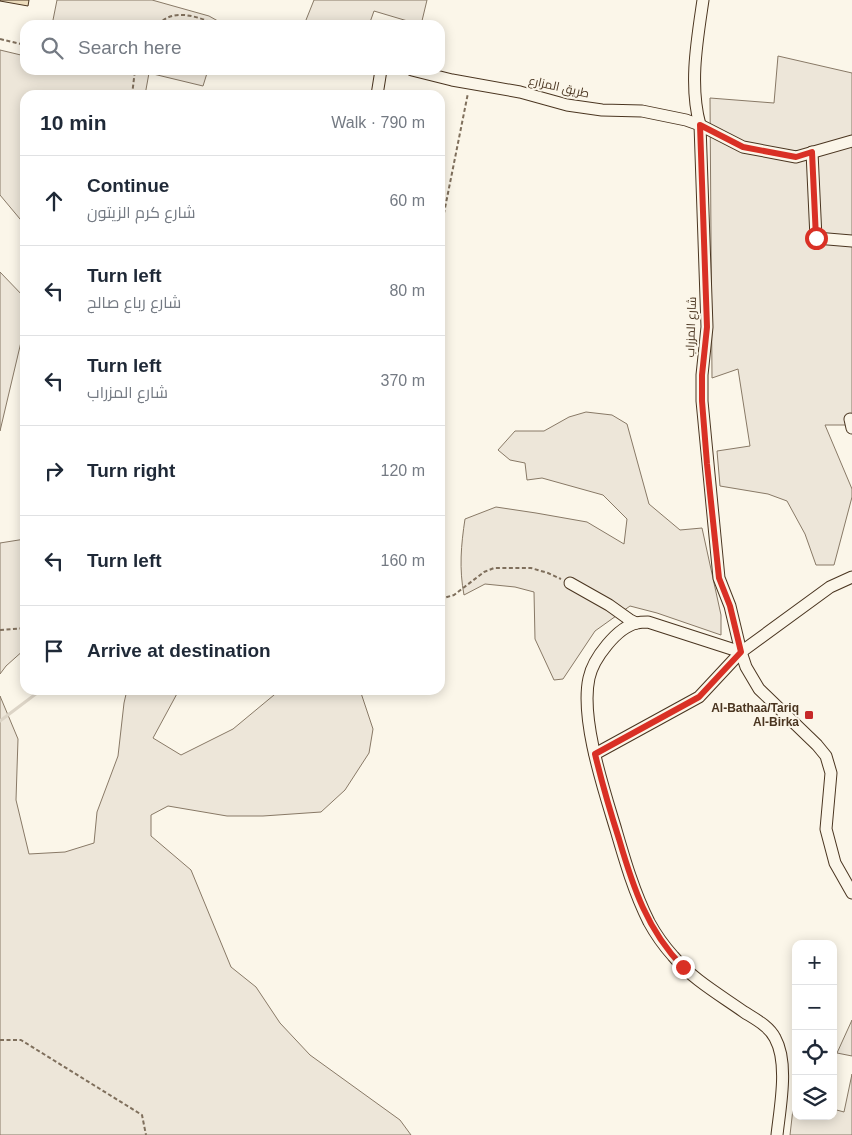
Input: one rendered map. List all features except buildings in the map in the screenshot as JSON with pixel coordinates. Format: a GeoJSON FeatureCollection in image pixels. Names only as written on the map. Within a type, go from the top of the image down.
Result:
{"type":"FeatureCollection","features":[{"type":"Feature","properties":{"kind":"street","name":"شارع المزراب"},"geometry":{"type":"LineString","coordinates":[[703,0],[694,86],[695,107],[700,125],[707,327],[702,375],[702,401],[719,578],[730,606],[746,667],[760,689],[826,756],[831,773],[826,829],[835,863],[852,893]]}},
{"type":"Feature","properties":{"kind":"street"},"geometry":{"type":"LineString","coordinates":[[378,90],[380,75]]}},
{"type":"Feature","properties":{"kind":"street","name":"طريق المزارع"},"geometry":{"type":"LineString","coordinates":[[434,75],[520,92],[567,105],[602,110],[642,111],[686,120],[743,147],[796,157],[852,141]]}},
{"type":"Feature","properties":{"kind":"street"},"geometry":{"type":"LineString","coordinates":[[812,152],[816,238],[852,241]]}},
{"type":"Feature","properties":{"kind":"street"},"geometry":{"type":"LineString","coordinates":[[595,754],[699,697],[741,652],[830,587],[851,574]]}},
{"type":"Feature","properties":{"kind":"street"},"geometry":{"type":"LineString","coordinates":[[570,583],[636,623]]}},
{"type":"Feature","properties":{"kind":"street"},"geometry":{"type":"LineString","coordinates":[[741,652],[648,622],[636,623],[620,630],[592,668],[589,680],[588,704],[595,754],[602,783],[633,887],[650,924],[672,956],[683,967],[768,1028],[776,1038],[782,1056],[782,1089],[777,1135]]}},
{"type":"Feature","properties":{"kind":"path"},"geometry":{"type":"LineString","coordinates":[[165,20],[169,17],[184,15],[205,20]]}},
{"type":"Feature","properties":{"kind":"path"},"geometry":{"type":"LineString","coordinates":[[0,40],[20,44]]}},
{"type":"Feature","properties":{"kind":"path"},"geometry":{"type":"LineString","coordinates":[[133,90],[134,75]]}},
{"type":"Feature","properties":{"kind":"path"},"geometry":{"type":"LineString","coordinates":[[445,208],[470,83]]}},
{"type":"Feature","properties":{"kind":"path"},"geometry":{"type":"LineString","coordinates":[[445,598],[454,595],[484,572],[494,568],[530,568],[548,573],[570,583]]}},
{"type":"Feature","properties":{"kind":"path"},"geometry":{"type":"LineString","coordinates":[[0,630],[20,628]]}},
{"type":"Feature","properties":{"kind":"path"},"geometry":{"type":"LineString","coordinates":[[0,1040],[21,1040],[142,1115],[146,1135]]}},
{"type":"Feature","properties":{"kind":"shaded area"},"geometry":{"type":"Polygon","coordinates":[[[57,0],[152,0],[209,16],[216,20],[53,20],[57,0]]]}},
{"type":"Feature","properties":{"kind":"shaded area"},"geometry":{"type":"Polygon","coordinates":[[[314,0],[427,0],[422,20],[404,20],[374,11],[371,20],[306,20],[314,0]]]}},
{"type":"Feature","properties":{"kind":"shaded area"},"geometry":{"type":"Polygon","coordinates":[[[0,50],[20,55],[20,75],[149,75],[146,90],[20,90],[20,219],[0,195],[0,50]]]}},
{"type":"Feature","properties":{"kind":"shaded area"},"geometry":{"type":"Polygon","coordinates":[[[778,56],[852,73],[852,425],[825,425],[852,489],[852,497],[834,565],[816,565],[805,534],[787,501],[768,494],[720,486],[717,451],[750,446],[738,369],[712,378],[710,98],[774,103],[778,56]]]}},
{"type":"Feature","properties":{"kind":"shaded area"},"geometry":{"type":"Polygon","coordinates":[[[157,75],[206,75],[203,86],[157,75]]]}},
{"type":"Feature","properties":{"kind":"shaded area"},"geometry":{"type":"Polygon","coordinates":[[[0,272],[20,293],[20,346],[0,431],[0,272]]]}},
{"type":"Feature","properties":{"kind":"shaded area"},"geometry":{"type":"Polygon","coordinates":[[[586,412],[612,415],[627,424],[649,504],[680,530],[702,528],[721,615],[721,635],[657,613],[630,606],[595,631],[563,679],[554,680],[535,639],[534,592],[515,587],[485,584],[464,595],[461,566],[462,538],[465,519],[496,507],[587,522],[624,544],[627,519],[603,495],[542,478],[527,480],[525,463],[510,460],[498,450],[515,431],[544,431],[569,417],[586,412]]]}},
{"type":"Feature","properties":{"kind":"shaded area"},"geometry":{"type":"Polygon","coordinates":[[[20,540],[20,653],[0,674],[0,543],[20,540]]]}},
{"type":"Feature","properties":{"kind":"shaded area"},"geometry":{"type":"Polygon","coordinates":[[[126,695],[176,695],[153,738],[181,755],[233,729],[274,695],[362,695],[373,729],[369,753],[345,790],[321,812],[263,816],[227,816],[168,806],[151,815],[151,836],[191,870],[231,967],[256,987],[280,1023],[310,1055],[400,1120],[411,1135],[0,1135],[0,696],[18,739],[16,800],[29,854],[65,852],[94,843],[97,812],[118,756],[126,695]]]}},
{"type":"Feature","properties":{"kind":"shaded area"},"geometry":{"type":"Polygon","coordinates":[[[852,1020],[852,1056],[837,1053],[852,1020]]]}},
{"type":"Feature","properties":{"kind":"shaded area"},"geometry":{"type":"Polygon","coordinates":[[[852,1074],[852,1135],[790,1135],[792,1118],[792,1120],[837,1120],[837,1110],[844,1112],[852,1074]]]}},
{"type":"Feature","properties":{"kind":"waterway"},"geometry":{"type":"LineString","coordinates":[[0,721],[34,695]]}},
{"type":"Feature","properties":{"kind":"place","name":"Al-Bathaa/Tariq Al-Birka"},"geometry":{"type":"Point","coordinates":[809,715]}},
{"type":"Feature","properties":{"kind":"route"},"geometry":{"type":"LineString","coordinates":[[683,967],[672,956],[650,924],[633,887],[595,754],[699,697],[741,652],[730,606],[719,578],[702,401],[702,375],[707,327],[700,125],[743,147],[796,157],[812,152],[816,238]]}}]}
